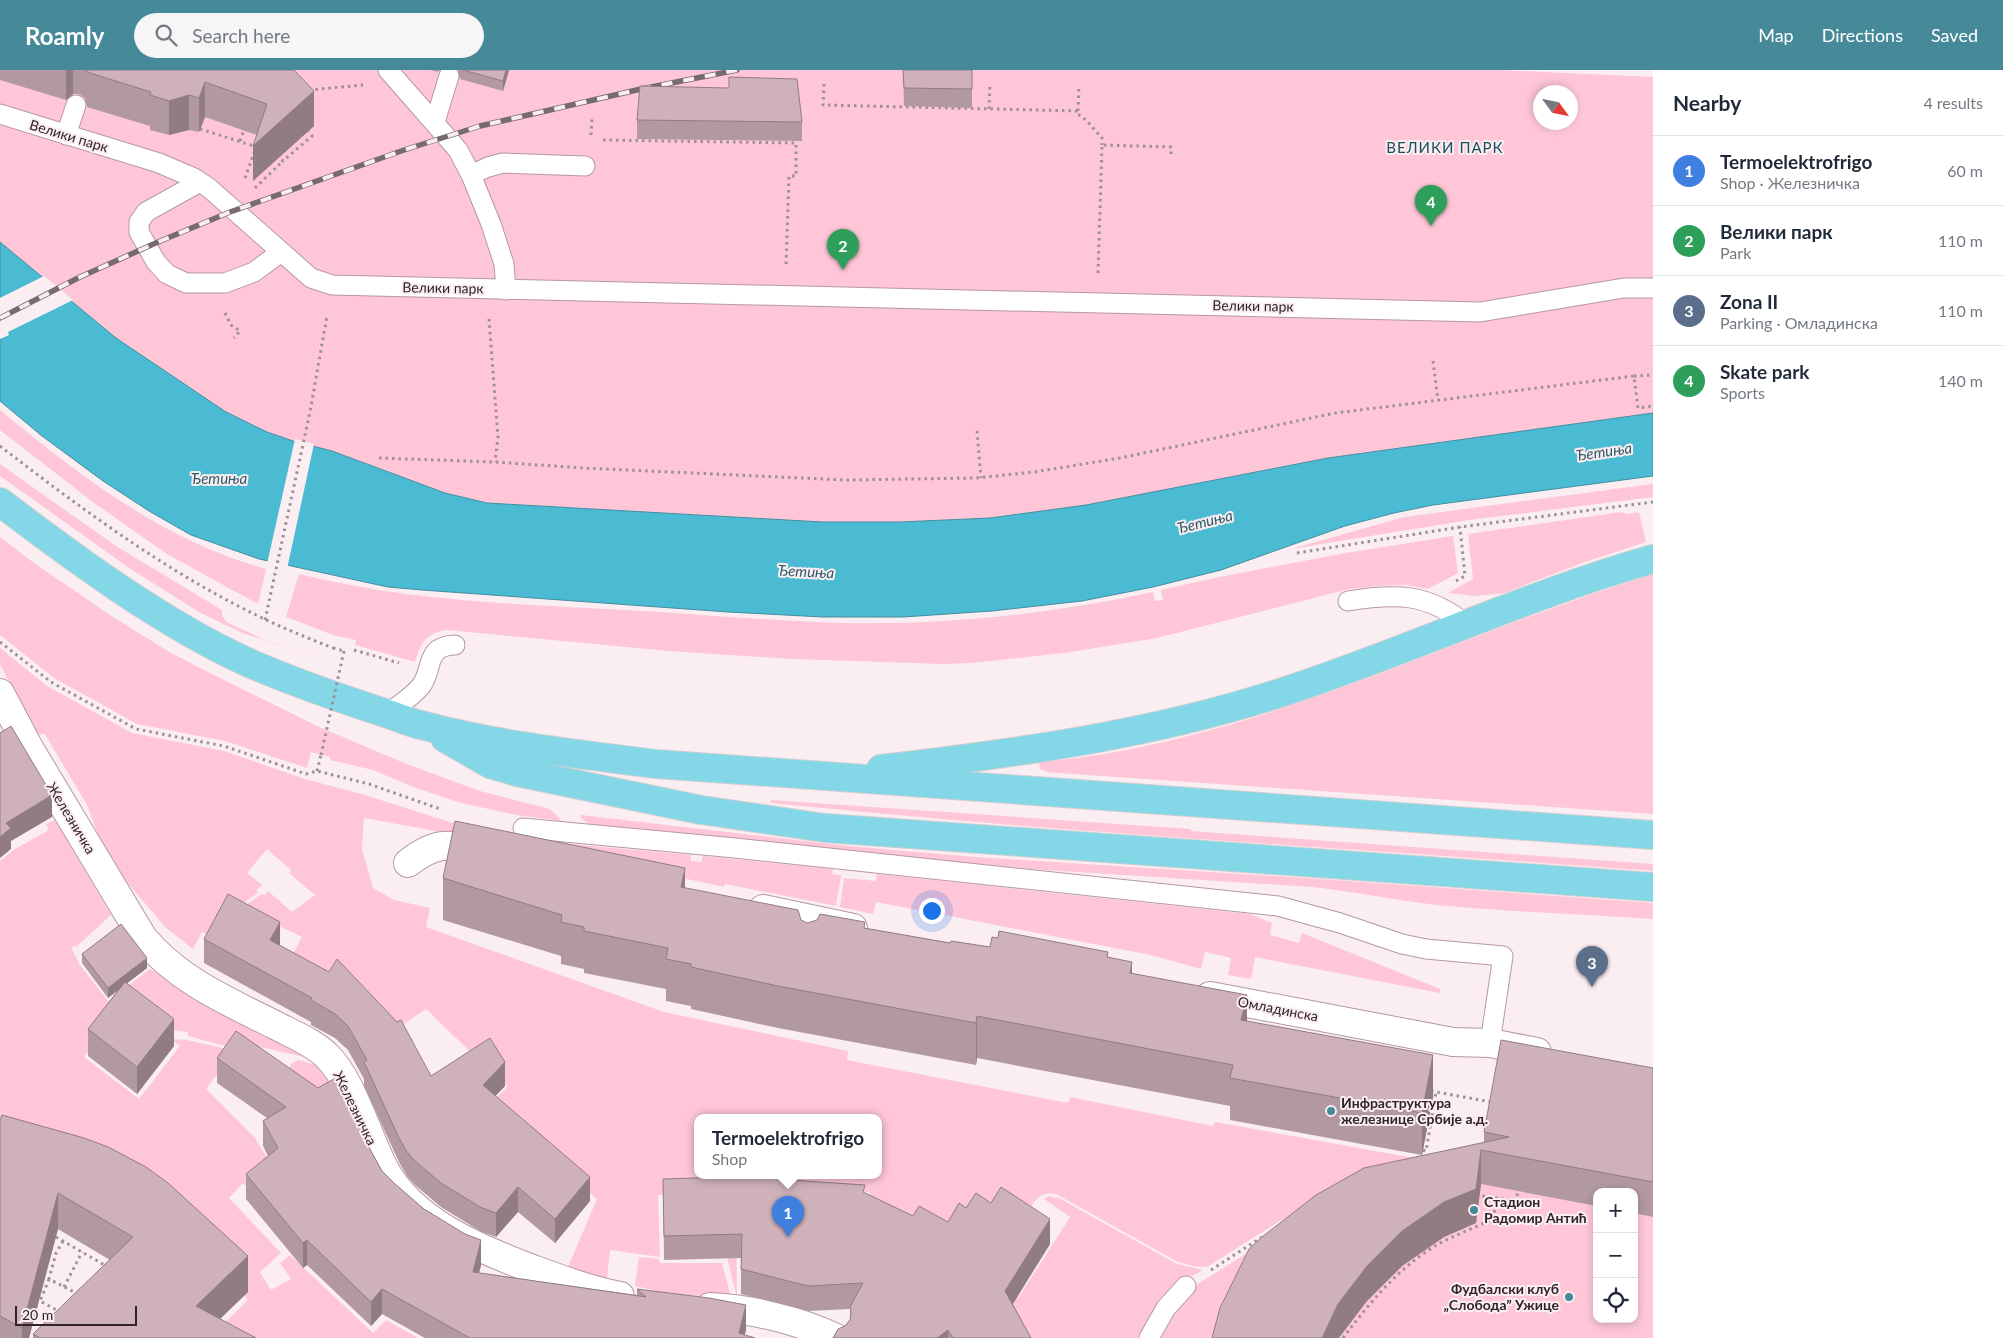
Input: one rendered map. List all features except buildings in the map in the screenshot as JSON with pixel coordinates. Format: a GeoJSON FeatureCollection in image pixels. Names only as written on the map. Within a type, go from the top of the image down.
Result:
{"type":"FeatureCollection","features":[{"type":"Feature","properties":{"kind":"main road"},"geometry":{"type":"LineString","coordinates":[[0,502],[140,601],[247,662],[304,685],[424,726],[535,748],[656,764],[1653,835]]}},
{"type":"Feature","properties":{"kind":"main road"},"geometry":{"type":"LineString","coordinates":[[846,779],[878,769],[1058,746],[1193,717],[1287,691],[1565,587],[1653,559]]}},
{"type":"Feature","properties":{"kind":"main road"},"geometry":{"type":"LineString","coordinates":[[424,726],[490,764],[518,772],[700,810],[825,828],[1653,887]]}},
{"type":"Feature","properties":{"kind":"street","name":"Железничка"},"geometry":{"type":"LineString","coordinates":[[0,692],[29,748],[143,938],[168,964],[195,983],[302,1038],[328,1056],[340,1071],[385,1169],[404,1196],[432,1220],[473,1245],[574,1285],[644,1300]]}},
{"type":"Feature","properties":{"kind":"street"},"geometry":{"type":"LineString","coordinates":[[408,863],[421,854],[449,845],[509,857]]}},
{"type":"Feature","properties":{"kind":"street"},"geometry":{"type":"LineString","coordinates":[[741,905],[815,928],[880,933]]}},
{"type":"Feature","properties":{"kind":"street","name":"Омладинска"},"geometry":{"type":"LineString","coordinates":[[1183,991],[1453,1042],[1490,1043],[1557,1055]]}},
{"type":"Feature","properties":{"kind":"street"},"geometry":{"type":"LineString","coordinates":[[687,1305],[739,1309],[809,1327],[836,1338]]}},
{"type":"Feature","properties":{"kind":"lane"},"geometry":{"type":"LineString","coordinates":[[388,70],[458,150],[471,175],[491,224],[504,264],[506,290]]}},
{"type":"Feature","properties":{"kind":"lane"},"geometry":{"type":"LineString","coordinates":[[435,122],[449,76]]}},
{"type":"Feature","properties":{"kind":"lane"},"geometry":{"type":"LineString","coordinates":[[66,135],[76,105]]}},
{"type":"Feature","properties":{"kind":"lane","name":"Велики парк"},"geometry":{"type":"LineString","coordinates":[[0,114],[159,163],[200,182],[311,278],[332,285],[1480,312],[1624,288],[1653,288]]}},
{"type":"Feature","properties":{"kind":"lane"},"geometry":{"type":"LineString","coordinates":[[471,175],[488,167],[502,164],[585,166]]}},
{"type":"Feature","properties":{"kind":"lane"},"geometry":{"type":"LineString","coordinates":[[200,182],[146,212],[139,222],[139,232],[156,262],[167,274],[186,283],[225,283],[254,272],[281,252]]}},
{"type":"Feature","properties":{"kind":"lane"},"geometry":{"type":"LineString","coordinates":[[1348,601],[1368,598],[1409,598],[1443,607],[1467,625]]}},
{"type":"Feature","properties":{"kind":"lane"},"geometry":{"type":"LineString","coordinates":[[387,714],[421,686],[432,656],[438,649],[446,645],[455,645]]}},
{"type":"Feature","properties":{"kind":"lane"},"geometry":{"type":"LineString","coordinates":[[523,828],[1257,902],[1324,918],[1410,946],[1503,956],[1490,1043]]}},
{"type":"Feature","properties":{"kind":"lane"},"geometry":{"type":"LineString","coordinates":[[1148,1338],[1166,1308],[1186,1286]]}},
{"type":"Feature","properties":{"kind":"path"},"geometry":{"type":"LineString","coordinates":[[989,110],[990,83]]}},
{"type":"Feature","properties":{"kind":"path"},"geometry":{"type":"LineString","coordinates":[[824,84],[823,105],[1078,111]]}},
{"type":"Feature","properties":{"kind":"path"},"geometry":{"type":"LineString","coordinates":[[308,90],[367,85]]}},
{"type":"Feature","properties":{"kind":"path"},"geometry":{"type":"LineString","coordinates":[[1079,86],[1078,114],[1102,138],[1098,271]]}},
{"type":"Feature","properties":{"kind":"path"},"geometry":{"type":"LineString","coordinates":[[906,107],[907,99]]}},
{"type":"Feature","properties":{"kind":"path"},"geometry":{"type":"LineString","coordinates":[[591,140],[592,118]]}},
{"type":"Feature","properties":{"kind":"path"},"geometry":{"type":"LineString","coordinates":[[240,141],[245,126]]}},
{"type":"Feature","properties":{"kind":"path"},"geometry":{"type":"LineString","coordinates":[[301,131],[307,126]]}},
{"type":"Feature","properties":{"kind":"path"},"geometry":{"type":"LineString","coordinates":[[200,129],[265,149]]}},
{"type":"Feature","properties":{"kind":"path"},"geometry":{"type":"LineString","coordinates":[[260,183],[312,136],[308,131]]}},
{"type":"Feature","properties":{"kind":"path"},"geometry":{"type":"LineString","coordinates":[[246,174],[260,138]]}},
{"type":"Feature","properties":{"kind":"path"},"geometry":{"type":"LineString","coordinates":[[600,140],[796,142],[796,176],[789,176],[786,264]]}},
{"type":"Feature","properties":{"kind":"path"},"geometry":{"type":"LineString","coordinates":[[1102,146],[1171,147],[1170,154]]}},
{"type":"Feature","properties":{"kind":"path"},"geometry":{"type":"LineString","coordinates":[[273,152],[284,161]]}},
{"type":"Feature","properties":{"kind":"path"},"geometry":{"type":"LineString","coordinates":[[265,620],[310,412],[332,285]]}},
{"type":"Feature","properties":{"kind":"path"},"geometry":{"type":"LineString","coordinates":[[488,309],[498,437],[496,462]]}},
{"type":"Feature","properties":{"kind":"path"},"geometry":{"type":"LineString","coordinates":[[231,325],[240,331],[234,338]]}},
{"type":"Feature","properties":{"kind":"path"},"geometry":{"type":"LineString","coordinates":[[1432,361],[1438,400]]}},
{"type":"Feature","properties":{"kind":"path"},"geometry":{"type":"LineString","coordinates":[[379,458],[496,462],[846,480],[981,478],[1034,472],[1120,458],[1335,413],[1653,375]]}},
{"type":"Feature","properties":{"kind":"path"},"geometry":{"type":"LineString","coordinates":[[1634,376],[1638,408],[1653,406]]}},
{"type":"Feature","properties":{"kind":"path"},"geometry":{"type":"LineString","coordinates":[[977,431],[981,478]]}},
{"type":"Feature","properties":{"kind":"path"},"geometry":{"type":"LineString","coordinates":[[0,446],[114,531],[176,571],[273,625],[344,651],[317,771]]}},
{"type":"Feature","properties":{"kind":"path"},"geometry":{"type":"LineString","coordinates":[[1297,553],[1460,527],[1653,502]]}},
{"type":"Feature","properties":{"kind":"path"},"geometry":{"type":"LineString","coordinates":[[1460,527],[1465,572]]}},
{"type":"Feature","properties":{"kind":"path"},"geometry":{"type":"LineString","coordinates":[[229,607],[230,602]]}},
{"type":"Feature","properties":{"kind":"path"},"geometry":{"type":"LineString","coordinates":[[0,642],[48,680],[136,729],[224,746],[306,774],[317,771],[369,784]]}},
{"type":"Feature","properties":{"kind":"path"},"geometry":{"type":"LineString","coordinates":[[354,650],[427,670]]}},
{"type":"Feature","properties":{"kind":"path"},"geometry":{"type":"LineString","coordinates":[[1427,1090],[1491,1102]]}},
{"type":"Feature","properties":{"kind":"path"},"geometry":{"type":"LineString","coordinates":[[1422,1150],[1426,1151],[1436,1092]]}},
{"type":"Feature","properties":{"kind":"path"},"geometry":{"type":"LineString","coordinates":[[1490,1112],[1493,1094]]}},
{"type":"Feature","properties":{"kind":"path"},"geometry":{"type":"LineString","coordinates":[[1472,1194],[1516,1201],[1518,1191]]}},
{"type":"Feature","properties":{"kind":"path"},"geometry":{"type":"LineString","coordinates":[[1344,1338],[1354,1321],[1405,1268],[1443,1242],[1493,1219],[1497,1198]]}},
{"type":"Feature","properties":{"kind":"path"},"geometry":{"type":"LineString","coordinates":[[1212,1269],[1267,1235]]}},
{"type":"Feature","properties":{"kind":"path"},"geometry":{"type":"LineString","coordinates":[[56,1237],[112,1270]]}},
{"type":"Feature","properties":{"kind":"path"},"geometry":{"type":"LineString","coordinates":[[63,1241],[56,1253],[49,1279],[40,1301],[65,1315]]}},
{"type":"Feature","properties":{"kind":"path"},"geometry":{"type":"LineString","coordinates":[[64,1287],[82,1252]]}},
{"type":"Feature","properties":{"kind":"path"},"geometry":{"type":"LineString","coordinates":[[89,1256],[92,1252]]}},
{"type":"Feature","properties":{"kind":"path"},"geometry":{"type":"LineString","coordinates":[[49,1279],[79,1295]]}},
{"type":"Feature","properties":{"kind":"shaded area","name":"Велики парк"},"geometry":{"type":"Polygon","coordinates":[[[0,70],[1500,70],[1653,77],[1653,413],[1328,458],[1086,505],[990,518],[900,522],[822,522],[487,503],[445,493],[332,451],[267,432],[226,412],[116,338],[0,242],[0,70]]]}},
{"type":"Feature","properties":{"kind":"shaded area"},"geometry":{"type":"Polygon","coordinates":[[[0,410],[92,482],[158,524],[193,542],[229,557],[266,569],[258,604],[167,554],[94,503],[0,430],[0,410]]]}},
{"type":"Feature","properties":{"kind":"shaded area"},"geometry":{"type":"Polygon","coordinates":[[[0,464],[116,546],[222,610],[222,615],[226,622],[263,639],[331,660],[242,633],[199,612],[129,568],[0,476],[0,464]]]}},
{"type":"Feature","properties":{"kind":"shaded area"},"geometry":{"type":"Polygon","coordinates":[[[1653,484],[1653,497],[1469,520],[1291,549],[1404,517],[1653,484]]]}},
{"type":"Feature","properties":{"kind":"shaded area"},"geometry":{"type":"Polygon","coordinates":[[[1622,512],[1627,514],[1639,512],[1646,542],[1585,562],[1504,593],[1474,596],[1448,593],[1473,579],[1468,534],[1622,512]]]}},
{"type":"Feature","properties":{"kind":"shaded area"},"geometry":{"type":"Polygon","coordinates":[[[1453,536],[1458,573],[1428,589],[1407,585],[1391,585],[1349,589],[1157,638],[1064,653],[971,663],[944,664],[792,659],[668,651],[447,630],[434,633],[425,640],[415,662],[355,645],[356,640],[336,636],[286,617],[299,574],[339,583],[420,596],[502,603],[844,623],[961,620],[1038,612],[1153,592],[1155,601],[1163,600],[1161,590],[1219,577],[1346,553],[1453,536]]]}},
{"type":"Feature","properties":{"kind":"shaded area"},"geometry":{"type":"Polygon","coordinates":[[[0,537],[34,563],[113,617],[171,653],[216,676],[317,726],[404,763],[480,791],[550,809],[562,821],[516,815],[458,802],[416,788],[373,770],[330,760],[330,757],[311,752],[307,768],[225,741],[137,724],[54,678],[0,635],[0,537]]]}},
{"type":"Feature","properties":{"kind":"shaded area"},"geometry":{"type":"Polygon","coordinates":[[[1653,574],[1653,814],[1059,773],[1040,769],[1039,764],[1042,762],[1122,751],[1200,733],[1276,710],[1352,684],[1577,599],[1653,574]]]}},
{"type":"Feature","properties":{"kind":"shaded area"},"geometry":{"type":"Polygon","coordinates":[[[0,648],[47,686],[132,733],[224,751],[305,779],[365,795],[456,824],[491,832],[452,834],[364,818],[362,849],[373,888],[394,900],[430,908],[426,927],[664,1012],[848,1051],[847,1060],[1068,1103],[1070,1097],[1213,1126],[1215,1122],[1474,1169],[1296,1211],[1207,1267],[1178,1262],[1056,1194],[1040,1196],[1025,1216],[965,1230],[866,1213],[870,1193],[847,1188],[736,1196],[737,1298],[728,1261],[726,1193],[658,1195],[660,1257],[610,1250],[607,1279],[568,1267],[597,1199],[529,1140],[475,1120],[507,1087],[491,1059],[483,1064],[426,1009],[389,1034],[286,967],[302,937],[275,924],[231,915],[262,894],[265,895],[268,891],[292,912],[315,895],[289,873],[291,870],[267,849],[247,873],[262,885],[256,891],[259,892],[229,913],[212,937],[202,932],[193,949],[166,928],[121,875],[100,840],[87,805],[45,734],[35,734],[0,664],[0,648]]]}},
{"type":"Feature","properties":{"kind":"shaded area"},"geometry":{"type":"Polygon","coordinates":[[[771,800],[1653,864],[1653,871],[991,823],[771,803],[771,800]]]}},
{"type":"Feature","properties":{"kind":"shaded area"},"geometry":{"type":"Polygon","coordinates":[[[581,815],[847,846],[976,857],[1653,903],[1653,919],[1437,905],[1313,887],[1030,869],[590,825],[581,818],[581,815]]]}},
{"type":"Feature","properties":{"kind":"shaded area"},"geometry":{"type":"Polygon","coordinates":[[[55,820],[111,915],[77,946],[71,947],[80,965],[108,1001],[150,969],[318,1060],[260,1047],[229,1047],[188,1036],[188,1032],[109,1023],[84,1057],[139,1099],[180,1046],[171,1039],[187,1040],[235,1051],[206,1089],[255,1138],[272,1165],[247,1187],[243,1183],[229,1198],[281,1253],[260,1272],[271,1290],[291,1279],[280,1263],[290,1255],[373,1333],[386,1320],[418,1338],[209,1338],[248,1300],[241,1290],[0,1144],[0,861],[15,849],[49,830],[46,824],[55,820]]]}},
{"type":"Feature","properties":{"kind":"shaded area"},"geometry":{"type":"Polygon","coordinates":[[[559,843],[691,855],[691,861],[701,862],[703,856],[833,869],[832,874],[841,875],[836,906],[725,884],[724,887],[558,851],[559,843]]]}},
{"type":"Feature","properties":{"kind":"shaded area"},"geometry":{"type":"Polygon","coordinates":[[[877,874],[1250,914],[1272,923],[1270,935],[1299,943],[1302,933],[1440,989],[1440,993],[1255,957],[1251,979],[1228,975],[1231,958],[1205,952],[1201,969],[1151,955],[876,902],[873,914],[840,907],[844,878],[876,881],[877,874]]]}},
{"type":"Feature","properties":{"kind":"shaded area"},"geometry":{"type":"Polygon","coordinates":[[[298,1060],[324,1067],[352,1126],[288,1071],[291,1064],[298,1060]]]}},
{"type":"Feature","properties":{"kind":"shaded area","name":"Стадион Радомир Антић"},"geometry":{"type":"Polygon","coordinates":[[[1653,1103],[1653,1338],[1156,1338],[1193,1287],[1255,1248],[1459,1184],[1481,1188],[1480,1184],[1653,1103]]]}},
{"type":"Feature","properties":{"kind":"shaded area"},"geometry":{"type":"Polygon","coordinates":[[[1048,1196],[1059,1198],[1177,1264],[1203,1270],[1172,1287],[1142,1338],[978,1338],[989,1279],[1019,1297],[1070,1217],[1044,1199],[1048,1196]]]}},
{"type":"Feature","properties":{"kind":"shaded area"},"geometry":{"type":"Polygon","coordinates":[[[639,1257],[659,1259],[660,1263],[722,1263],[731,1297],[675,1295],[635,1286],[639,1257]]]}},
{"type":"Feature","properties":{"kind":"water","name":"Ђетиња"},"geometry":{"type":"Polygon","coordinates":[[[0,242],[116,338],[226,412],[267,432],[332,451],[445,493],[487,503],[822,522],[900,522],[990,518],[1086,505],[1328,458],[1653,413],[1653,476],[1433,505],[1345,526],[1221,570],[1153,587],[1082,601],[992,611],[903,617],[823,617],[728,612],[388,587],[259,559],[191,535],[149,511],[103,481],[42,436],[0,401],[0,242]]]}},
{"type":"Feature","properties":{"kind":"pier"},"geometry":{"type":"Polygon","coordinates":[[[44,276],[73,300],[8,332],[9,335],[0,339],[0,298],[44,276]]]}},
{"type":"Feature","properties":{"kind":"pier"},"geometry":{"type":"Polygon","coordinates":[[[295,439],[314,444],[287,569],[267,564],[295,439]]]}},
{"type":"Feature","properties":{"kind":"railway"},"geometry":{"type":"LineString","coordinates":[[0,318],[80,277],[230,212],[404,150],[480,126],[641,89],[737,70]]}},
{"type":"Feature","properties":{"kind":"place","name":"Skate park"},"geometry":{"type":"Point","coordinates":[1431,226]}},
{"type":"Feature","properties":{"kind":"place","name":"Велики парк"},"geometry":{"type":"Point","coordinates":[843,270]}},
{"type":"Feature","properties":{"kind":"place","name":"Zona II"},"geometry":{"type":"Point","coordinates":[1592,987]}},
{"type":"Feature","properties":{"kind":"place","name":"Инфраструктура железнице Србије а.д."},"geometry":{"type":"Point","coordinates":[1331,1111]}},
{"type":"Feature","properties":{"kind":"place","name":"Стадион Радомир Антић"},"geometry":{"type":"Point","coordinates":[1474,1210]}},
{"type":"Feature","properties":{"kind":"place","name":"Termoelektrofrigo"},"geometry":{"type":"Point","coordinates":[788,1237]}},
{"type":"Feature","properties":{"kind":"place","name":"Фудбалски клуб „Слобода” Ужице"},"geometry":{"type":"Point","coordinates":[1569,1297]}},
{"type":"Feature","properties":{"kind":"district","name":"ВЕЛИКИ ПАРК"},"geometry":{"type":"Point","coordinates":[1445,148]}}]}
